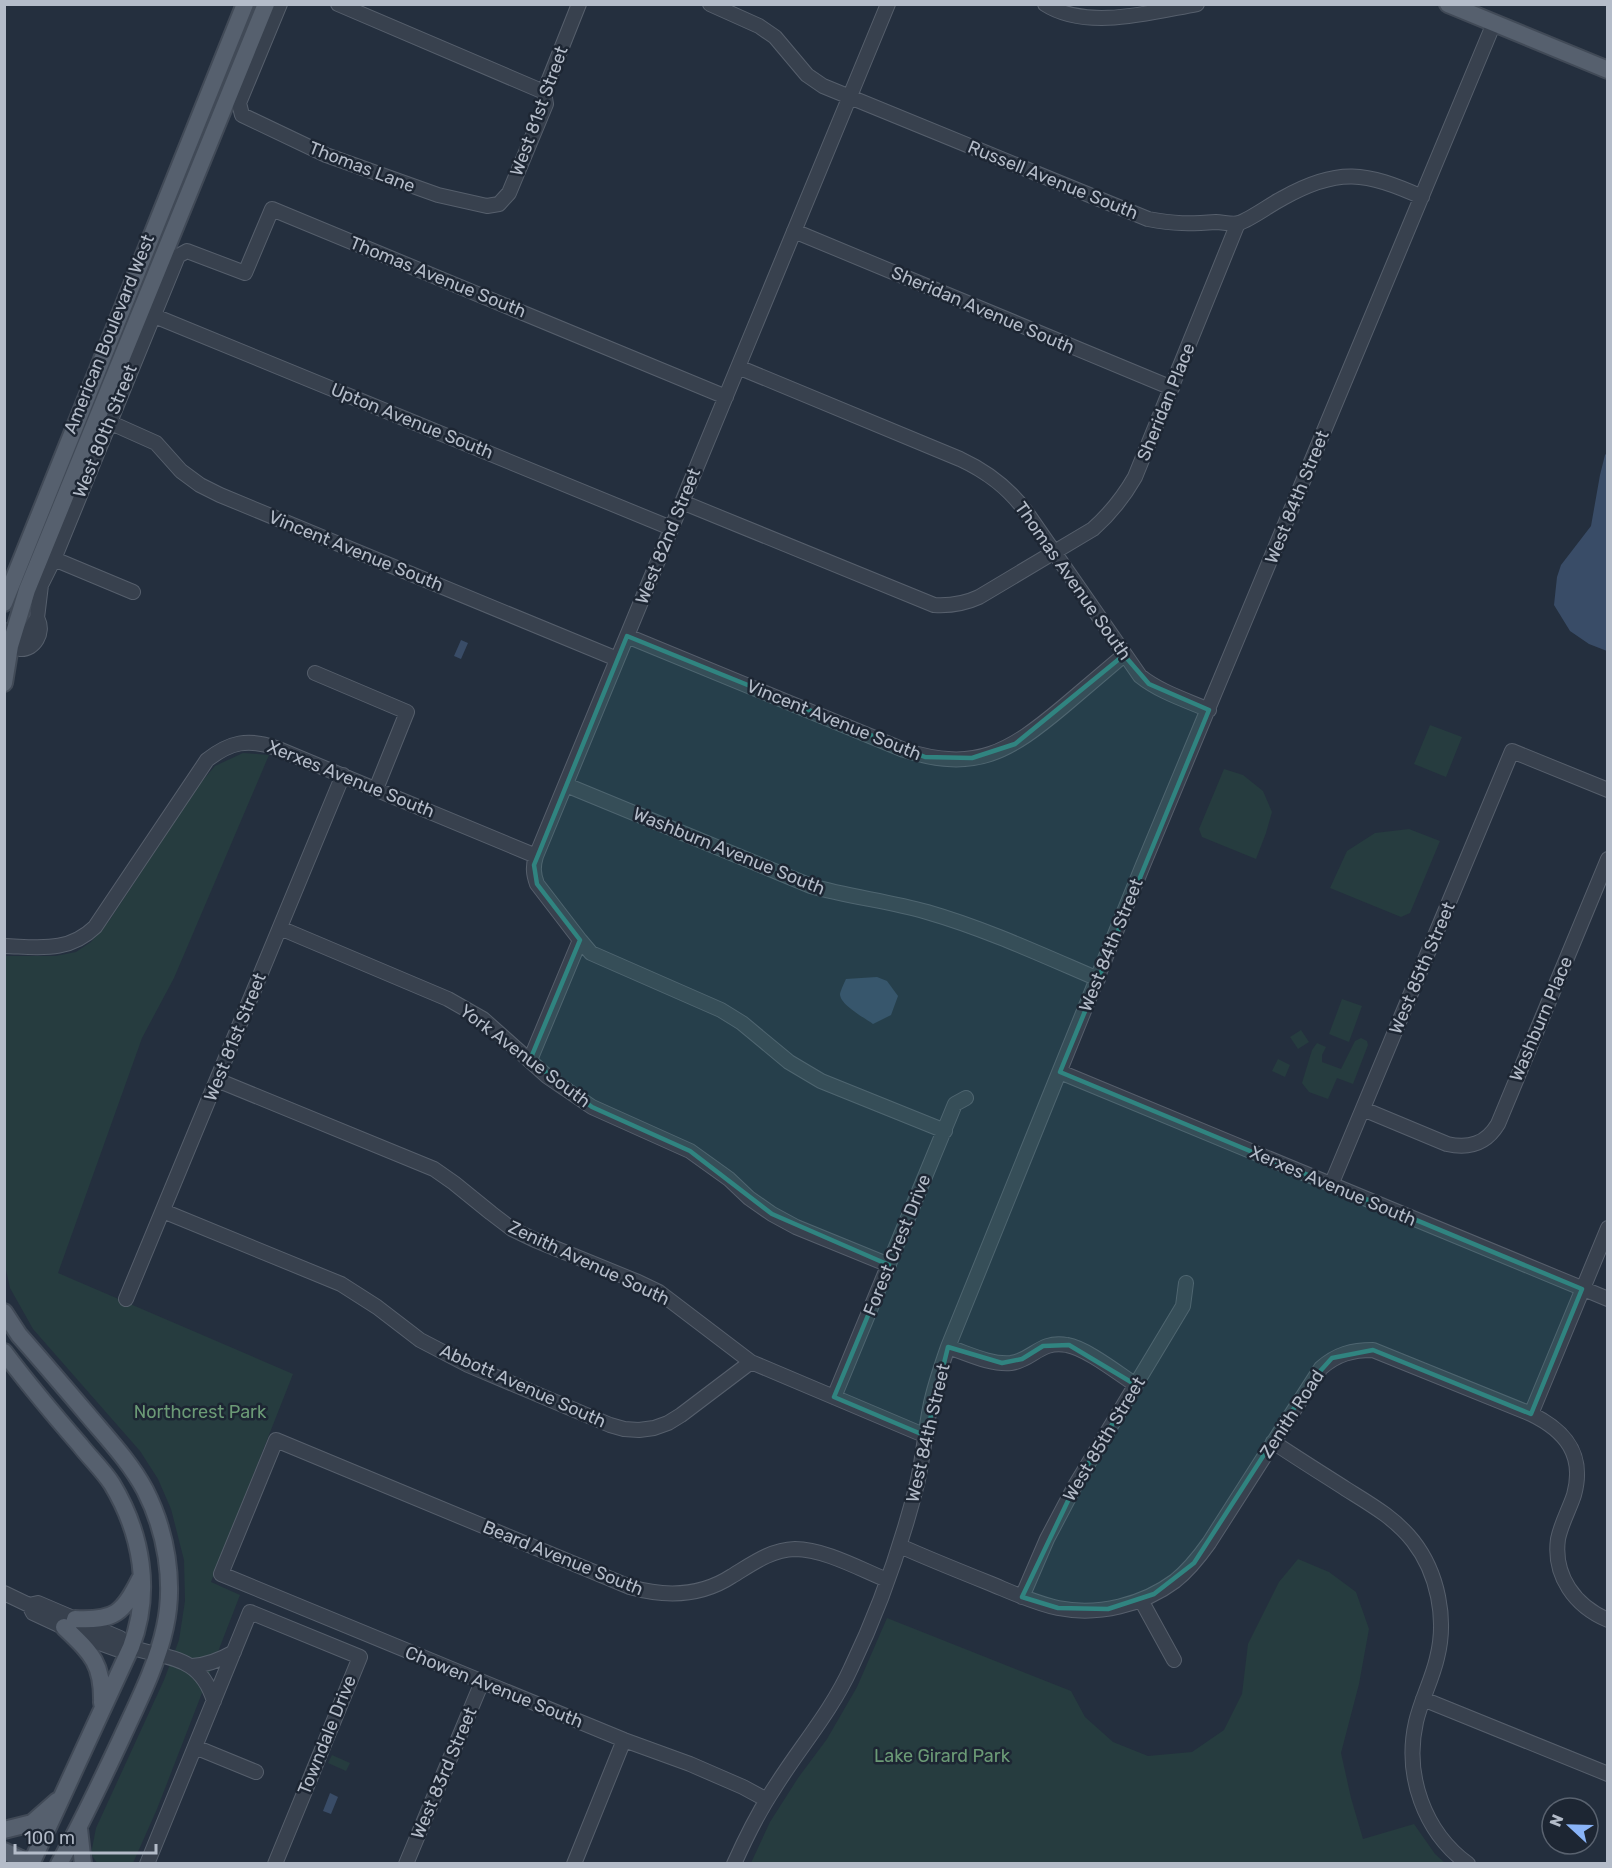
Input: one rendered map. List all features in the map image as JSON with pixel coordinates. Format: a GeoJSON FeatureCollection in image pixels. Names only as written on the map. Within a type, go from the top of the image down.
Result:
{"type":"FeatureCollection","features":[{"type":"Feature","properties":{"kind":"main road","name":"American Boulevard West"},"geometry":{"type":"LineString","coordinates":[[4,683],[8,639],[163,232],[245,4]]}},
{"type":"Feature","properties":{"kind":"main road","name":"American Boulevard West"},"geometry":{"type":"LineString","coordinates":[[6,594],[131,291],[163,232],[266,4]]}},
{"type":"Feature","properties":{"kind":"main road"},"geometry":{"type":"LineString","coordinates":[[1448,4],[1608,70]]}},
{"type":"Feature","properties":{"kind":"main road"},"geometry":{"type":"LineString","coordinates":[[4,1312],[19,1335],[131,1467],[146,1492],[166,1548],[169,1581],[165,1628],[157,1654],[140,1697],[79,1828],[59,1863]]}},
{"type":"Feature","properties":{"kind":"main road"},"geometry":{"type":"LineString","coordinates":[[4,1352],[111,1483],[128,1514],[136,1538],[143,1590],[139,1619],[102,1709],[32,1863],[4,1851]]}},
{"type":"Feature","properties":{"kind":"main road"},"geometry":{"type":"LineString","coordinates":[[102,1709],[103,1685],[98,1665],[83,1646],[70,1623],[111,1616],[128,1603],[142,1576]]}},
{"type":"Feature","properties":{"kind":"main road"},"geometry":{"type":"LineString","coordinates":[[4,1830],[32,1823],[62,1797]]}},
{"type":"Feature","properties":{"kind":"main road"},"geometry":{"type":"LineString","coordinates":[[79,1828],[83,1863]]}},
{"type":"Feature","properties":{"kind":"street","name":"Thomas Lane"},"geometry":{"type":"LineString","coordinates":[[280,4],[239,103],[242,115],[326,155],[438,195],[487,206]]}},
{"type":"Feature","properties":{"kind":"street"},"geometry":{"type":"LineString","coordinates":[[338,4],[544,92]]}},
{"type":"Feature","properties":{"kind":"street","name":"West 81st Street"},"geometry":{"type":"LineString","coordinates":[[487,206],[499,204],[509,193],[546,104],[544,92],[579,4]]}},
{"type":"Feature","properties":{"kind":"street","name":"Russell Avenue South"},"geometry":{"type":"LineString","coordinates":[[710,4],[759,26],[775,37],[807,75],[823,86],[1148,219],[1171,223],[1238,223],[1302,187],[1344,176],[1379,180],[1422,197]]}},
{"type":"Feature","properties":{"kind":"street","name":"West 82nd Street"},"geometry":{"type":"LineString","coordinates":[[580,940],[537,884],[534,875],[536,856],[888,4]]}},
{"type":"Feature","properties":{"kind":"street"},"geometry":{"type":"LineString","coordinates":[[1045,4],[1054,10],[1093,18],[1113,18],[1197,4]]}},
{"type":"Feature","properties":{"kind":"street","name":"West 84th Street"},"geometry":{"type":"LineString","coordinates":[[734,1863],[767,1800],[836,1697],[851,1668],[900,1546],[918,1481],[930,1408],[948,1347],[1143,865],[1494,23]]}},
{"type":"Feature","properties":{"kind":"street","name":"Thomas Avenue South"},"geometry":{"type":"LineString","coordinates":[[187,251],[245,273],[272,209],[726,397]]}},
{"type":"Feature","properties":{"kind":"street","name":"Sheridan Place"},"geometry":{"type":"LineString","coordinates":[[1055,553],[1093,529],[1124,497],[1135,477],[1238,223]]}},
{"type":"Feature","properties":{"kind":"street","name":"Sheridan Avenue South"},"geometry":{"type":"LineString","coordinates":[[794,231],[1172,388]]}},
{"type":"Feature","properties":{"kind":"street","name":"West 80th Street"},"geometry":{"type":"LineString","coordinates":[[8,639],[21,649],[32,646],[38,638],[40,625],[37,618],[41,585],[54,559],[152,315],[178,256],[187,251]]}},
{"type":"Feature","properties":{"kind":"street","name":"Upton Avenue South"},"geometry":{"type":"LineString","coordinates":[[152,315],[671,528]]}},
{"type":"Feature","properties":{"kind":"street","name":"Thomas Avenue South"},"geometry":{"type":"LineString","coordinates":[[738,367],[981,468],[1014,496],[1140,676],[1149,684],[1209,710]]}},
{"type":"Feature","properties":{"kind":"street","name":"Vincent Avenue South"},"geometry":{"type":"LineString","coordinates":[[109,422],[156,443],[182,471],[200,485],[220,495],[617,659]]}},
{"type":"Feature","properties":{"kind":"street"},"geometry":{"type":"LineString","coordinates":[[682,502],[934,605],[965,604],[1055,553]]}},
{"type":"Feature","properties":{"kind":"street"},"geometry":{"type":"LineString","coordinates":[[54,559],[133,592]]}},
{"type":"Feature","properties":{"kind":"street","name":"Vincent Avenue South"},"geometry":{"type":"LineString","coordinates":[[627,636],[904,750],[926,757],[949,760],[994,753],[1016,744],[1124,655]]}},
{"type":"Feature","properties":{"kind":"street"},"geometry":{"type":"LineString","coordinates":[[315,673],[407,712],[376,789]]}},
{"type":"Feature","properties":{"kind":"street","name":"Xerxes Avenue South"},"geometry":{"type":"LineString","coordinates":[[4,946],[63,946],[86,936],[95,927],[207,760],[219,750],[248,742],[262,743],[343,775],[536,856]]}},
{"type":"Feature","properties":{"kind":"street","name":"West 85th Street"},"geometry":{"type":"LineString","coordinates":[[1331,1185],[1512,751],[1608,790]]}},
{"type":"Feature","properties":{"kind":"street","name":"West 81st Street"},"geometry":{"type":"LineString","coordinates":[[126,1299],[343,775]]}},
{"type":"Feature","properties":{"kind":"street","name":"Washburn Avenue South"},"geometry":{"type":"LineString","coordinates":[[566,785],[811,886],[838,894],[925,911],[1098,979]]}},
{"type":"Feature","properties":{"kind":"street","name":"Washburn Place"},"geometry":{"type":"LineString","coordinates":[[1363,1109],[1447,1144],[1471,1146],[1492,1134],[1608,859]]}},
{"type":"Feature","properties":{"kind":"street","name":"York Avenue South"},"geometry":{"type":"LineString","coordinates":[[280,928],[448,999],[483,1019],[555,1082],[592,1107],[690,1151],[729,1179],[749,1198],[796,1227],[889,1265]]}},
{"type":"Feature","properties":{"kind":"street"},"geometry":{"type":"LineString","coordinates":[[530,1060],[580,940],[591,953],[721,1010],[742,1023],[789,1062],[821,1081],[945,1131]]}},
{"type":"Feature","properties":{"kind":"street","name":"Xerxes Avenue South"},"geometry":{"type":"LineString","coordinates":[[1060,1072],[1608,1299]]}},
{"type":"Feature","properties":{"kind":"street","name":"Zenith Avenue South"},"geometry":{"type":"LineString","coordinates":[[217,1080],[434,1169],[512,1228],[535,1240],[659,1292],[751,1362],[926,1436]]}},
{"type":"Feature","properties":{"kind":"street","name":"Forest Crest Drive"},"geometry":{"type":"LineString","coordinates":[[834,1397],[955,1104],[966,1098]]}},
{"type":"Feature","properties":{"kind":"street","name":"Abbott Avenue South"},"geometry":{"type":"LineString","coordinates":[[163,1211],[341,1284],[378,1307],[420,1340],[444,1354],[624,1429],[654,1428],[668,1423],[751,1362]]}},
{"type":"Feature","properties":{"kind":"street"},"geometry":{"type":"LineString","coordinates":[[1531,1414],[1608,1228]]}},
{"type":"Feature","properties":{"kind":"street","name":"West 85th Street"},"geometry":{"type":"LineString","coordinates":[[1022,1597],[1047,1539],[1076,1484],[1183,1306],[1186,1283]]}},
{"type":"Feature","properties":{"kind":"street"},"geometry":{"type":"LineString","coordinates":[[948,1347],[991,1361],[1013,1363],[1055,1338],[1081,1350],[1136,1385]]}},
{"type":"Feature","properties":{"kind":"street","name":"Zenith Road"},"geometry":{"type":"LineString","coordinates":[[900,1546],[1022,1597],[1058,1608],[1083,1611],[1108,1609],[1141,1600],[1176,1580],[1194,1563],[1321,1368],[1332,1358],[1345,1353],[1373,1350],[1531,1414],[1555,1427],[1566,1438],[1577,1467],[1577,1482],[1558,1539],[1557,1555],[1560,1571],[1566,1586],[1576,1599],[1588,1610],[1608,1620]]}},
{"type":"Feature","properties":{"kind":"street","name":"Beard Avenue South"},"geometry":{"type":"LineString","coordinates":[[221,1574],[276,1440],[630,1587],[650,1592],[691,1593],[712,1587],[764,1556],[795,1549],[827,1555],[887,1580]]}},
{"type":"Feature","properties":{"kind":"street"},"geometry":{"type":"LineString","coordinates":[[1273,1442],[1398,1524],[1415,1543],[1427,1563],[1436,1586],[1441,1609],[1441,1634],[1438,1656],[1416,1722],[1413,1771],[1418,1795],[1428,1818],[1442,1839],[1458,1857],[1468,1863]]}},
{"type":"Feature","properties":{"kind":"street","name":"Chowen Avenue South"},"geometry":{"type":"LineString","coordinates":[[221,1574],[624,1740],[690,1764],[767,1800]]}},
{"type":"Feature","properties":{"kind":"street"},"geometry":{"type":"LineString","coordinates":[[4,1593],[29,1605],[33,1613],[70,1623],[92,1640],[116,1649],[127,1646],[192,1666],[207,1683],[214,1701]]}},
{"type":"Feature","properties":{"kind":"street"},"geometry":{"type":"LineString","coordinates":[[1141,1600],[1174,1660]]}},
{"type":"Feature","properties":{"kind":"street","name":"Towndale Drive"},"geometry":{"type":"LineString","coordinates":[[147,1863],[250,1612],[360,1657],[275,1863]]}},
{"type":"Feature","properties":{"kind":"street"},"geometry":{"type":"LineString","coordinates":[[192,1666],[216,1662],[234,1652]]}},
{"type":"Feature","properties":{"kind":"street","name":"West 83rd Street"},"geometry":{"type":"LineString","coordinates":[[406,1863],[482,1682]]}},
{"type":"Feature","properties":{"kind":"street"},"geometry":{"type":"LineString","coordinates":[[1423,1699],[1608,1774]]}},
{"type":"Feature","properties":{"kind":"street"},"geometry":{"type":"LineString","coordinates":[[574,1863],[624,1740]]}},
{"type":"Feature","properties":{"kind":"street"},"geometry":{"type":"LineString","coordinates":[[195,1747],[256,1772]]}},
{"type":"Feature","properties":{"kind":"highlighted area"},"geometry":{"type":"Polygon","coordinates":[[[627,636],[925,757],[972,758],[1015,744],[1124,655],[1149,684],[1209,710],[1060,1072],[1582,1289],[1531,1414],[1373,1350],[1332,1358],[1313,1379],[1194,1563],[1154,1594],[1108,1609],[1058,1608],[1022,1597],[1076,1484],[1136,1385],[1069,1345],[1043,1346],[1022,1359],[1002,1363],[948,1347],[926,1436],[834,1397],[889,1265],[772,1214],[690,1151],[592,1107],[530,1060],[580,940],[537,884],[534,865],[627,636]]]}},
{"type":"Feature","properties":{"kind":"green space"},"geometry":{"type":"Polygon","coordinates":[[[1430,725],[1462,737],[1446,777],[1414,764],[1430,725]]]}},
{"type":"Feature","properties":{"kind":"green space","name":"Northcrest Park"},"geometry":{"type":"Polygon","coordinates":[[[243,753],[269,755],[174,978],[142,1038],[58,1273],[293,1374],[211,1582],[240,1595],[157,1809],[133,1863],[97,1863],[91,1854],[96,1828],[164,1680],[179,1640],[185,1601],[184,1560],[171,1509],[158,1479],[140,1451],[33,1329],[10,1288],[4,1261],[5,956],[55,956],[76,952],[91,942],[109,921],[198,786],[215,766],[243,753]]]}},
{"type":"Feature","properties":{"kind":"green space"},"geometry":{"type":"Polygon","coordinates":[[[1224,769],[1243,775],[1263,791],[1272,812],[1256,859],[1202,837],[1199,829],[1224,769]]]}},
{"type":"Feature","properties":{"kind":"green space"},"geometry":{"type":"Polygon","coordinates":[[[1409,829],[1440,841],[1410,913],[1401,917],[1330,888],[1347,851],[1375,833],[1409,829]]]}},
{"type":"Feature","properties":{"kind":"green space"},"geometry":{"type":"Polygon","coordinates":[[[1342,999],[1362,1006],[1349,1042],[1329,1034],[1342,999]]]}},
{"type":"Feature","properties":{"kind":"green space"},"geometry":{"type":"Polygon","coordinates":[[[1301,1030],[1309,1042],[1298,1049],[1290,1037],[1301,1030]]]}},
{"type":"Feature","properties":{"kind":"green space"},"geometry":{"type":"Polygon","coordinates":[[[1361,1038],[1367,1041],[1368,1045],[1353,1084],[1337,1078],[1328,1099],[1309,1092],[1302,1083],[1312,1050],[1317,1043],[1326,1047],[1322,1055],[1322,1062],[1341,1069],[1355,1041],[1361,1038]]]}},
{"type":"Feature","properties":{"kind":"green space"},"geometry":{"type":"Polygon","coordinates":[[[1278,1059],[1290,1065],[1285,1077],[1272,1071],[1278,1059]]]}},
{"type":"Feature","properties":{"kind":"green space","name":"Lake Girard Park"},"geometry":{"type":"Polygon","coordinates":[[[1298,1559],[1329,1572],[1356,1592],[1369,1629],[1359,1684],[1341,1753],[1363,1839],[1414,1824],[1435,1854],[1445,1863],[751,1863],[770,1822],[798,1778],[827,1739],[857,1687],[887,1618],[1071,1691],[1085,1717],[1113,1742],[1148,1756],[1192,1752],[1224,1730],[1242,1694],[1248,1644],[1279,1582],[1298,1559]]]}},
{"type":"Feature","properties":{"kind":"green space"},"geometry":{"type":"Polygon","coordinates":[[[332,1755],[350,1763],[346,1771],[328,1763],[332,1755]]]}},
{"type":"Feature","properties":{"kind":"water"},"geometry":{"type":"Polygon","coordinates":[[[1607,453],[1607,651],[1589,644],[1570,631],[1554,605],[1557,577],[1561,565],[1591,526],[1600,475],[1607,453]]]}},
{"type":"Feature","properties":{"kind":"water"},"geometry":{"type":"Polygon","coordinates":[[[461,640],[468,643],[461,659],[454,656],[461,640]]]}},
{"type":"Feature","properties":{"kind":"water"},"geometry":{"type":"Polygon","coordinates":[[[877,977],[887,981],[898,996],[891,1015],[873,1024],[848,1007],[840,994],[846,979],[877,977]]]}},
{"type":"Feature","properties":{"kind":"water"},"geometry":{"type":"Polygon","coordinates":[[[330,1793],[338,1797],[331,1814],[323,1811],[330,1793]]]}}]}
